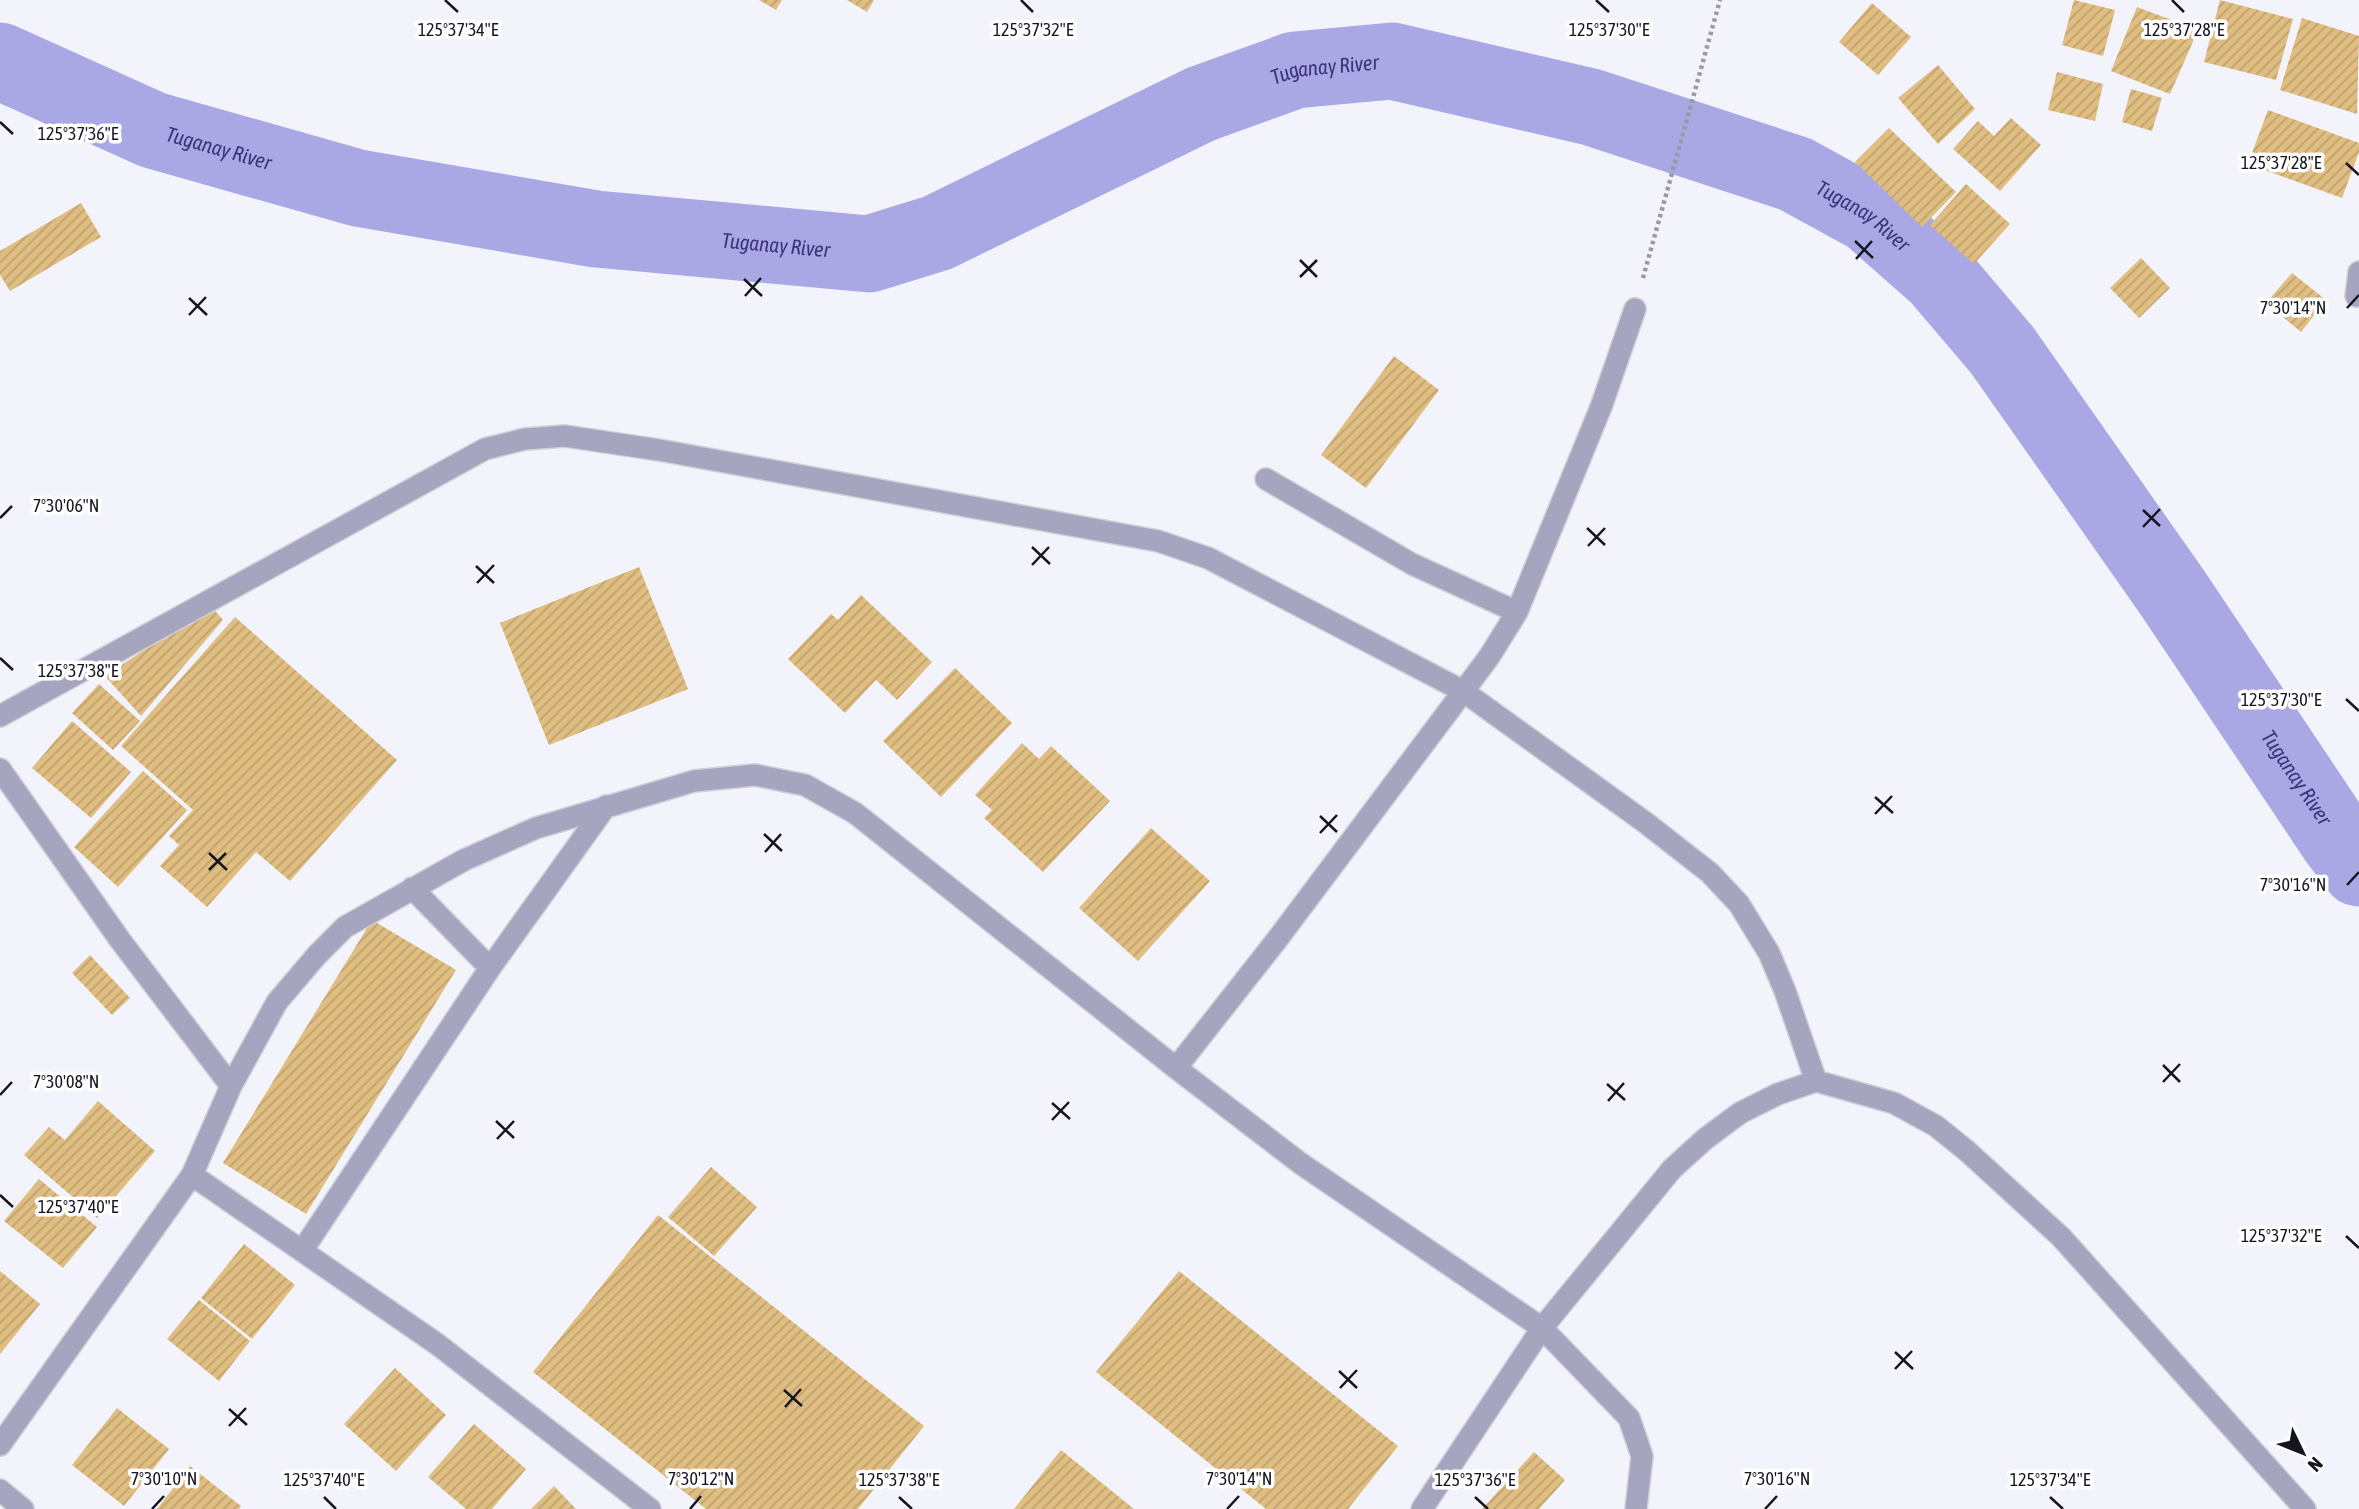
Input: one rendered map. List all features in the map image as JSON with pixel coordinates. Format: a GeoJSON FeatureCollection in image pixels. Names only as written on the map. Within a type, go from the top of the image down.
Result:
{"type":"FeatureCollection","features":[{"type":"Feature","properties":{"kind":"street"},"geometry":{"type":"LineString","coordinates":[[2356,296],[2359,272]]}},
{"type":"Feature","properties":{"kind":"street"},"geometry":{"type":"LineString","coordinates":[[1177,1069],[1489,657],[1517,612],[1601,407],[1635,309]]}},
{"type":"Feature","properties":{"kind":"street"},"geometry":{"type":"LineString","coordinates":[[0,716],[485,449],[525,439],[565,436],[659,450],[1158,541],[1208,558],[1463,691],[1646,823],[1710,873],[1739,904],[1769,953],[1816,1081]]}},
{"type":"Feature","properties":{"kind":"street"},"geometry":{"type":"LineString","coordinates":[[1266,479],[1412,564],[1517,612]]}},
{"type":"Feature","properties":{"kind":"street"},"geometry":{"type":"LineString","coordinates":[[0,769],[120,940],[231,1086]]}},
{"type":"Feature","properties":{"kind":"street"},"geometry":{"type":"LineString","coordinates":[[0,1445],[192,1175],[231,1086],[277,1002],[317,954],[345,927],[464,860],[536,828],[694,781],[755,775],[804,785],[855,813],[1177,1069],[1300,1163],[1542,1328],[1629,1418],[1642,1457],[1636,1509]]}},
{"type":"Feature","properties":{"kind":"street"},"geometry":{"type":"LineString","coordinates":[[302,1251],[490,968],[606,806]]}},
{"type":"Feature","properties":{"kind":"street"},"geometry":{"type":"LineString","coordinates":[[412,888],[490,968]]}},
{"type":"Feature","properties":{"kind":"street"},"geometry":{"type":"LineString","coordinates":[[1422,1509],[1542,1328],[1672,1169],[1705,1139],[1740,1113],[1778,1094],[1816,1081],[1894,1103],[1936,1126],[1967,1151],[2061,1237],[2305,1509]]}},
{"type":"Feature","properties":{"kind":"street"},"geometry":{"type":"LineString","coordinates":[[192,1175],[437,1344],[650,1509]]}},
{"type":"Feature","properties":{"kind":"street"},"geometry":{"type":"LineString","coordinates":[[0,1490],[23,1509]]}},
{"type":"Feature","properties":{"kind":"path"},"geometry":{"type":"LineString","coordinates":[[1635,309],[1720,0]]}},
{"type":"Feature","properties":{"kind":"building"},"geometry":{"type":"Polygon","coordinates":[[[759,0],[782,0],[776,10],[759,0]]]}},
{"type":"Feature","properties":{"kind":"building"},"geometry":{"type":"Polygon","coordinates":[[[847,0],[874,0],[867,12],[847,0]]]}},
{"type":"Feature","properties":{"kind":"building"},"geometry":{"type":"Polygon","coordinates":[[[2074,0],[2115,10],[2103,56],[2062,45],[2074,0]]]}},
{"type":"Feature","properties":{"kind":"building"},"geometry":{"type":"Polygon","coordinates":[[[2220,0],[2293,19],[2276,80],[2204,62],[2220,0]]]}},
{"type":"Feature","properties":{"kind":"building"},"geometry":{"type":"Polygon","coordinates":[[[1872,3],[1911,37],[1878,75],[1839,42],[1872,3]]]}},
{"type":"Feature","properties":{"kind":"building"},"geometry":{"type":"Polygon","coordinates":[[[2137,7],[2198,30],[2170,94],[2111,71],[2137,7]]]}},
{"type":"Feature","properties":{"kind":"building"},"geometry":{"type":"Polygon","coordinates":[[[2302,18],[2359,36],[2357,114],[2280,90],[2302,18]]]}},
{"type":"Feature","properties":{"kind":"building"},"geometry":{"type":"Polygon","coordinates":[[[1938,65],[1975,109],[1938,144],[1898,98],[1938,65]]]}},
{"type":"Feature","properties":{"kind":"building"},"geometry":{"type":"Polygon","coordinates":[[[2057,72],[2103,84],[2095,121],[2048,110],[2057,72]]]}},
{"type":"Feature","properties":{"kind":"building"},"geometry":{"type":"Polygon","coordinates":[[[2131,89],[2162,98],[2152,131],[2122,122],[2131,89]]]}},
{"type":"Feature","properties":{"kind":"building"},"geometry":{"type":"Polygon","coordinates":[[[2268,110],[2359,143],[2359,152],[2342,198],[2248,164],[2268,110]]]}},
{"type":"Feature","properties":{"kind":"building"},"geometry":{"type":"Polygon","coordinates":[[[2011,118],[2041,145],[2000,191],[1953,149],[1978,121],[1994,136],[2011,118]]]}},
{"type":"Feature","properties":{"kind":"building"},"geometry":{"type":"Polygon","coordinates":[[[1889,128],[1956,192],[1922,227],[1855,162],[1889,128]]]}},
{"type":"Feature","properties":{"kind":"building"},"geometry":{"type":"Polygon","coordinates":[[[1966,184],[2010,224],[1974,264],[1930,225],[1966,184]]]}},
{"type":"Feature","properties":{"kind":"building"},"geometry":{"type":"Polygon","coordinates":[[[81,203],[101,237],[10,291],[0,275],[0,251],[81,203]]]}},
{"type":"Feature","properties":{"kind":"building"},"geometry":{"type":"Polygon","coordinates":[[[2141,258],[2170,288],[2139,318],[2110,288],[2141,258]]]}},
{"type":"Feature","properties":{"kind":"building"},"geometry":{"type":"Polygon","coordinates":[[[2292,273],[2326,300],[2301,332],[2266,303],[2292,273]]]}},
{"type":"Feature","properties":{"kind":"building"},"geometry":{"type":"Polygon","coordinates":[[[1394,356],[1439,390],[1366,488],[1321,455],[1394,356]]]}},
{"type":"Feature","properties":{"kind":"building"},"geometry":{"type":"Polygon","coordinates":[[[639,567],[688,689],[549,745],[500,623],[639,567]]]}},
{"type":"Feature","properties":{"kind":"building"},"geometry":{"type":"Polygon","coordinates":[[[861,595],[932,662],[897,700],[876,680],[845,713],[788,659],[831,614],[838,620],[861,595]]]}},
{"type":"Feature","properties":{"kind":"building"},"geometry":{"type":"Polygon","coordinates":[[[211,606],[223,620],[141,716],[105,676],[211,606]]]}},
{"type":"Feature","properties":{"kind":"building"},"geometry":{"type":"Polygon","coordinates":[[[235,617],[397,760],[290,881],[256,852],[207,907],[160,866],[179,845],[169,836],[193,810],[121,746],[235,617]]]}},
{"type":"Feature","properties":{"kind":"building"},"geometry":{"type":"Polygon","coordinates":[[[955,668],[1012,723],[941,797],[883,741],[955,668]]]}},
{"type":"Feature","properties":{"kind":"building"},"geometry":{"type":"Polygon","coordinates":[[[99,684],[140,721],[113,750],[72,713],[99,684]]]}},
{"type":"Feature","properties":{"kind":"building"},"geometry":{"type":"Polygon","coordinates":[[[72,721],[131,772],[91,818],[32,768],[72,721]]]}},
{"type":"Feature","properties":{"kind":"building"},"geometry":{"type":"Polygon","coordinates":[[[1022,743],[1039,759],[1051,746],[1110,801],[1043,872],[984,818],[992,810],[975,795],[1022,743]]]}},
{"type":"Feature","properties":{"kind":"building"},"geometry":{"type":"Polygon","coordinates":[[[143,771],[187,810],[118,887],[74,847],[143,771]]]}},
{"type":"Feature","properties":{"kind":"building"},"geometry":{"type":"Polygon","coordinates":[[[1151,828],[1210,881],[1138,961],[1079,908],[1151,828]]]}},
{"type":"Feature","properties":{"kind":"building"},"geometry":{"type":"Polygon","coordinates":[[[372,920],[456,970],[306,1214],[223,1163],[372,920]]]}},
{"type":"Feature","properties":{"kind":"building"},"geometry":{"type":"Polygon","coordinates":[[[90,955],[130,998],[112,1015],[72,973],[90,955]]]}},
{"type":"Feature","properties":{"kind":"building"},"geometry":{"type":"Polygon","coordinates":[[[98,1101],[155,1151],[97,1218],[24,1155],[49,1127],[65,1140],[98,1101]]]}},
{"type":"Feature","properties":{"kind":"building"},"geometry":{"type":"Polygon","coordinates":[[[711,1167],[757,1207],[714,1256],[668,1217],[711,1167]]]}},
{"type":"Feature","properties":{"kind":"building"},"geometry":{"type":"Polygon","coordinates":[[[39,1179],[97,1227],[63,1268],[4,1221],[39,1179]]]}},
{"type":"Feature","properties":{"kind":"building"},"geometry":{"type":"Polygon","coordinates":[[[658,1215],[924,1426],[858,1509],[706,1509],[533,1372],[658,1215]]]}},
{"type":"Feature","properties":{"kind":"building"},"geometry":{"type":"Polygon","coordinates":[[[244,1244],[295,1285],[252,1339],[201,1298],[244,1244]]]}},
{"type":"Feature","properties":{"kind":"building"},"geometry":{"type":"Polygon","coordinates":[[[0,1271],[40,1304],[0,1354],[0,1271]]]}},
{"type":"Feature","properties":{"kind":"building"},"geometry":{"type":"Polygon","coordinates":[[[1179,1271],[1398,1446],[1348,1509],[1266,1509],[1096,1372],[1179,1271]]]}},
{"type":"Feature","properties":{"kind":"building"},"geometry":{"type":"Polygon","coordinates":[[[199,1300],[250,1341],[219,1381],[167,1339],[199,1300]]]}},
{"type":"Feature","properties":{"kind":"building"},"geometry":{"type":"Polygon","coordinates":[[[395,1368],[446,1415],[396,1471],[344,1424],[395,1368]]]}},
{"type":"Feature","properties":{"kind":"building"},"geometry":{"type":"Polygon","coordinates":[[[117,1408],[169,1449],[124,1506],[72,1465],[117,1408]]]}},
{"type":"Feature","properties":{"kind":"building"},"geometry":{"type":"Polygon","coordinates":[[[474,1424],[526,1469],[492,1509],[466,1509],[428,1477],[474,1424]]]}},
{"type":"Feature","properties":{"kind":"building"},"geometry":{"type":"Polygon","coordinates":[[[1061,1450],[1134,1509],[1014,1509],[1061,1450]]]}},
{"type":"Feature","properties":{"kind":"building"},"geometry":{"type":"Polygon","coordinates":[[[1534,1452],[1565,1480],[1539,1509],[1482,1509],[1534,1452]]]}},
{"type":"Feature","properties":{"kind":"building"},"geometry":{"type":"Polygon","coordinates":[[[190,1466],[241,1506],[239,1509],[157,1509],[190,1466]]]}},
{"type":"Feature","properties":{"kind":"building"},"geometry":{"type":"Polygon","coordinates":[[[554,1486],[576,1509],[531,1509],[554,1486]]]}},
{"type":"Feature","properties":{"kind":"waterway","name":"Tuganay River"},"geometry":{"type":"LineString","coordinates":[[0,61],[153,130],[358,188],[596,229],[869,254],[937,233],[1201,104],[1295,70],[1392,61],[1591,107],[1795,174],[1870,215],[1939,276],[2002,350],[2172,592],[2359,868]]}}]}
